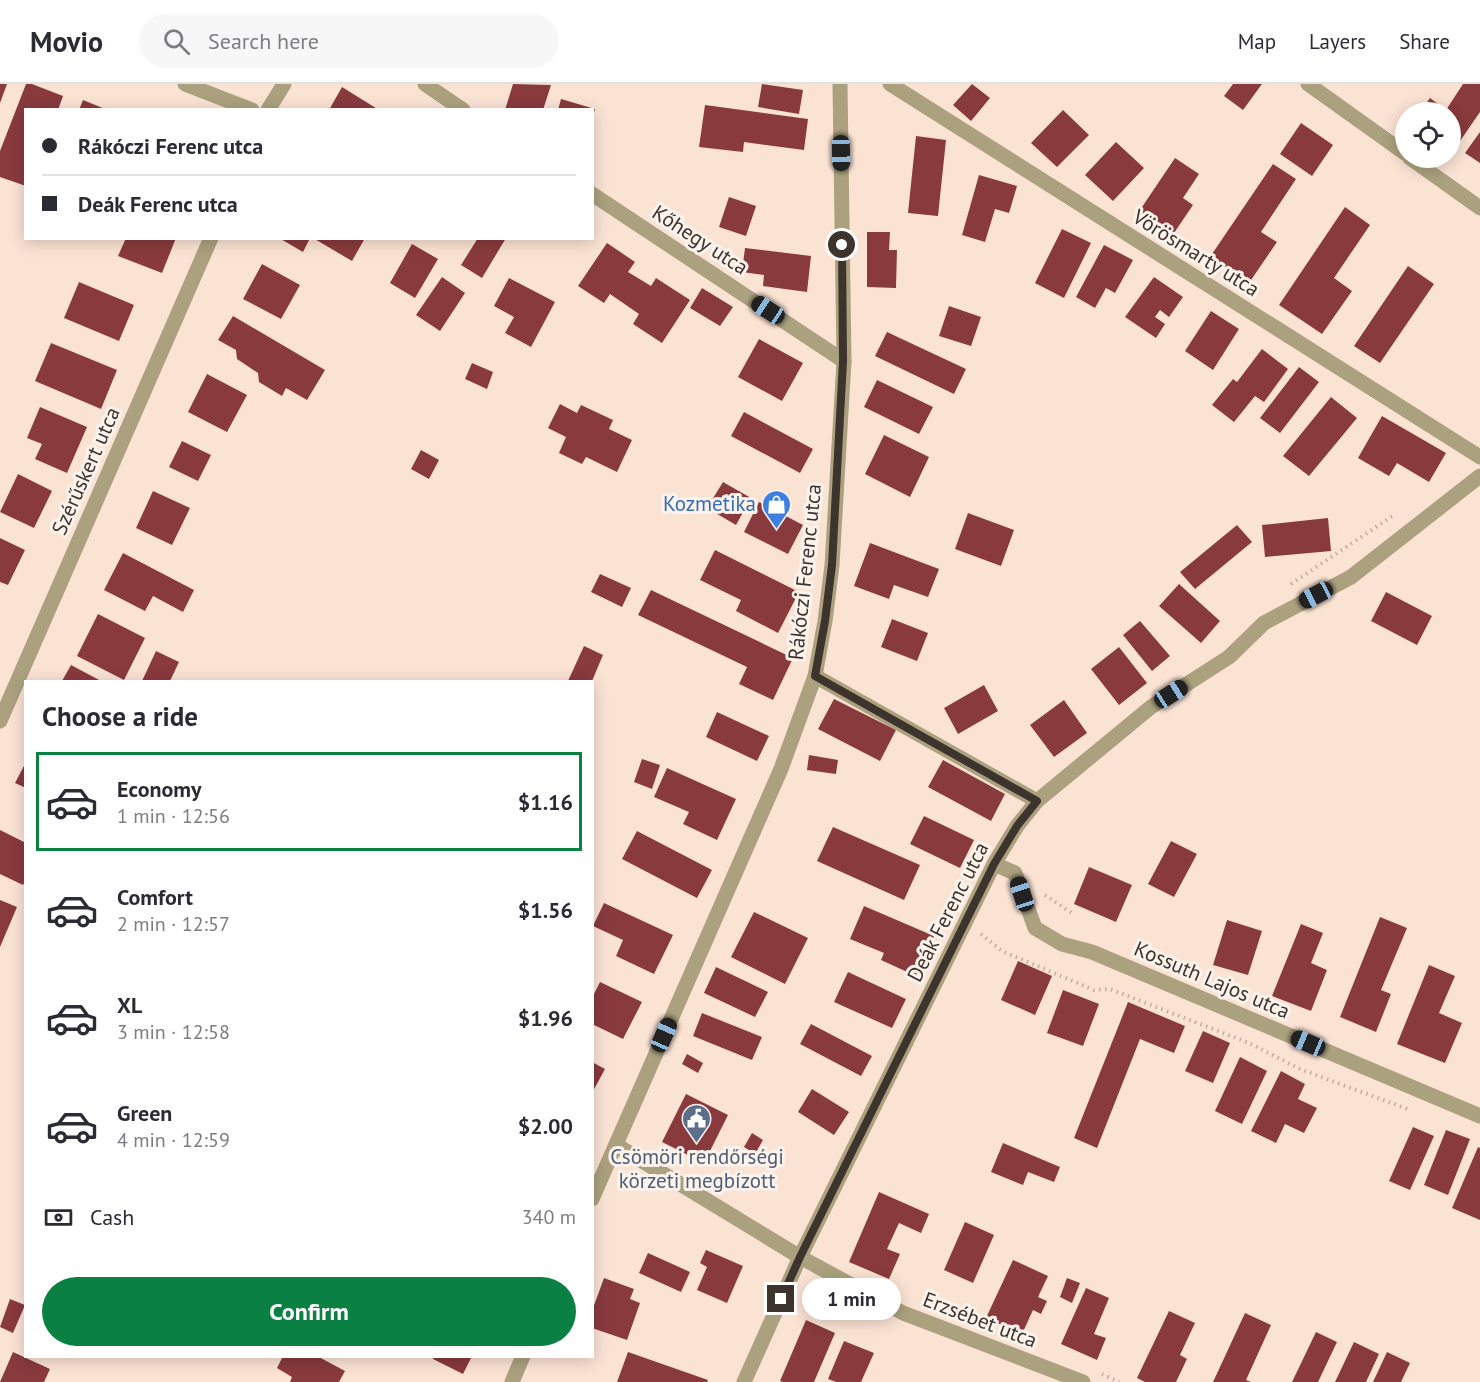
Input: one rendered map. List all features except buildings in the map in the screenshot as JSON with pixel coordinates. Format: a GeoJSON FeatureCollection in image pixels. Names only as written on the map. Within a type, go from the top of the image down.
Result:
{"type":"FeatureCollection","features":[{"type":"Feature","properties":{"kind":"street"},"geometry":{"type":"LineString","coordinates":[[185,84],[247,108]]}},
{"type":"Feature","properties":{"kind":"street"},"geometry":{"type":"LineString","coordinates":[[269,108],[284,84]]}},
{"type":"Feature","properties":{"kind":"street"},"geometry":{"type":"LineString","coordinates":[[425,84],[461,108]]}},
{"type":"Feature","properties":{"kind":"street","name":"Rákóczi Ferenc utca"},"geometry":{"type":"LineString","coordinates":[[594,1194],[782,769],[815,676],[832,565],[843,361],[840,84]]}},
{"type":"Feature","properties":{"kind":"street","name":"Vörösmarty utca"},"geometry":{"type":"LineString","coordinates":[[890,84],[1480,457]]}},
{"type":"Feature","properties":{"kind":"street"},"geometry":{"type":"LineString","coordinates":[[1308,84],[1395,146]]}},
{"type":"Feature","properties":{"kind":"street"},"geometry":{"type":"LineString","coordinates":[[1424,168],[1480,208]]}},
{"type":"Feature","properties":{"kind":"street","name":"Kőhegy utca"},"geometry":{"type":"LineString","coordinates":[[594,195],[843,361]]}},
{"type":"Feature","properties":{"kind":"street","name":"Szérűskert utca"},"geometry":{"type":"LineString","coordinates":[[0,721],[210,240]]}},
{"type":"Feature","properties":{"kind":"street","name":"Deák Ferenc utca"},"geometry":{"type":"LineString","coordinates":[[744,1382],[800,1257],[994,864],[1017,826],[1037,801],[1151,706],[1229,657],[1264,623],[1351,577],[1480,476]]}},
{"type":"Feature","properties":{"kind":"street"},"geometry":{"type":"LineString","coordinates":[[815,676],[1037,801]]}},
{"type":"Feature","properties":{"kind":"street","name":"Kossuth Lajos utca"},"geometry":{"type":"LineString","coordinates":[[994,864],[1015,873],[1035,928],[1062,944],[1092,952],[1480,1116]]}},
{"type":"Feature","properties":{"kind":"street","name":"Erzsébet utca"},"geometry":{"type":"LineString","coordinates":[[616,1145],[800,1257],[903,1313],[1083,1382]]}},
{"type":"Feature","properties":{"kind":"street"},"geometry":{"type":"LineString","coordinates":[[512,1382],[522,1358]]}},
{"type":"Feature","properties":{"kind":"path"},"geometry":{"type":"LineString","coordinates":[[966,922],[1002,951],[1012,956],[1094,990],[1110,989],[1249,1043],[1300,1069],[1417,1113]]}},
{"type":"Feature","properties":{"kind":"place","name":"Kozmetika"},"geometry":{"type":"Point","coordinates":[777,530]}},
{"type":"Feature","properties":{"kind":"place","name":"Csömöri rendőrségi körzeti megbízott"},"geometry":{"type":"Point","coordinates":[697,1144]}},
{"type":"Feature","properties":{"kind":"route"},"geometry":{"type":"LineString","coordinates":[[781,1299],[994,864],[1017,826],[1037,801],[815,676],[832,565],[843,361],[842,245]]}}]}
